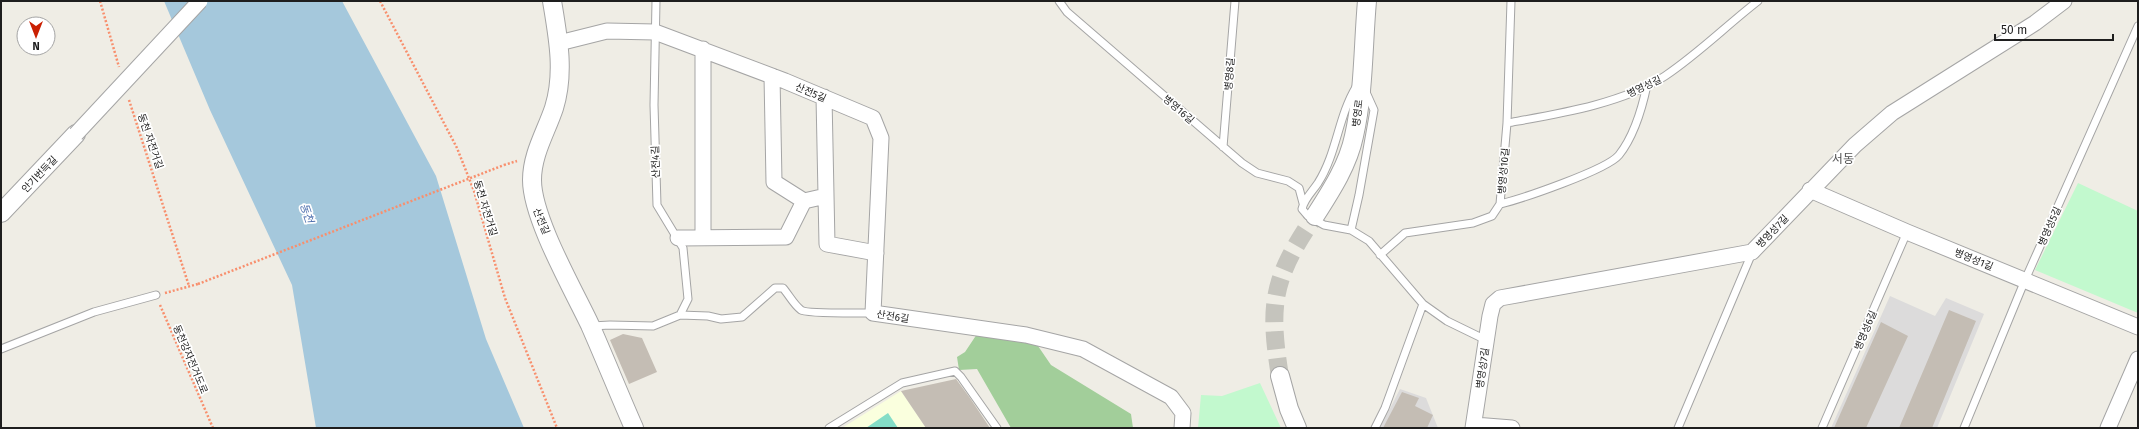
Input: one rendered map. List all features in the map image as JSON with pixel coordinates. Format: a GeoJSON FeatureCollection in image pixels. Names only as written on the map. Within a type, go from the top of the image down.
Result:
{"type":"FeatureCollection","features":[{"type":"Feature","properties":{"kind":"street"},"geometry":{"type":"LineString","coordinates":[[76,134],[200,1]]}},
{"type":"Feature","properties":{"kind":"street","name":"산전길"},"geometry":{"type":"LineString","coordinates":[[552,1],[559,42],[559,89],[533,167],[533,194],[536,208],[634,428]]}},
{"type":"Feature","properties":{"kind":"street","name":"병영로"},"geometry":{"type":"LineString","coordinates":[[1315,216],[1336,183],[1354,137],[1367,1]]}},
{"type":"Feature","properties":{"kind":"street","name":"병영성7길"},"geometry":{"type":"LineString","coordinates":[[1474,426],[1486,340],[1493,304],[1500,298],[1752,252],[1810,190],[1855,145],[1892,113],[2035,23],[2064,1]]}},
{"type":"Feature","properties":{"kind":"street","name":"산전5길"},"geometry":{"type":"LineString","coordinates":[[559,42],[608,31],[655,32],[772,76],[873,118],[881,138],[873,313]]}},
{"type":"Feature","properties":{"kind":"street"},"geometry":{"type":"LineString","coordinates":[[703,49],[703,238]]}},
{"type":"Feature","properties":{"kind":"street"},"geometry":{"type":"LineString","coordinates":[[772,76],[774,182],[804,201],[826,196]]}},
{"type":"Feature","properties":{"kind":"street"},"geometry":{"type":"LineString","coordinates":[[824,97],[827,244],[876,253]]}},
{"type":"Feature","properties":{"kind":"street","name":"안기번득길"},"geometry":{"type":"LineString","coordinates":[[1,213],[76,134]]}},
{"type":"Feature","properties":{"kind":"street","name":"병영성1길"},"geometry":{"type":"LineString","coordinates":[[1810,190],[1907,232],[2138,327]]}},
{"type":"Feature","properties":{"kind":"street"},"geometry":{"type":"LineString","coordinates":[[678,238],[786,237],[804,201]]}},
{"type":"Feature","properties":{"kind":"street","name":"산전6길"},"geometry":{"type":"LineString","coordinates":[[873,313],[1026,335],[1083,349],[1171,397],[1183,413],[1182,428]]}},
{"type":"Feature","properties":{"kind":"street"},"geometry":{"type":"LineString","coordinates":[[2108,428],[2138,359]]}},
{"type":"Feature","properties":{"kind":"street"},"geometry":{"type":"LineString","coordinates":[[1280,376],[1289,409],[1297,428]]}},
{"type":"Feature","properties":{"kind":"street"},"geometry":{"type":"LineString","coordinates":[[1474,426],[1512,428]]}},
{"type":"Feature","properties":{"kind":"lane","name":"산전4길"},"geometry":{"type":"LineString","coordinates":[[656,1],[654,105],[657,205],[683,248],[688,299],[680,315]]}},
{"type":"Feature","properties":{"kind":"lane","name":"병영16길"},"geometry":{"type":"LineString","coordinates":[[1059,1],[1067,12],[1223,147],[1257,173],[1288,181],[1298,188],[1303,203],[1302,209],[1308,216],[1324,224],[1351,230]]}},
{"type":"Feature","properties":{"kind":"lane","name":"병영8길"},"geometry":{"type":"LineString","coordinates":[[1223,147],[1235,1]]}},
{"type":"Feature","properties":{"kind":"lane","name":"병영성10길"},"geometry":{"type":"LineString","coordinates":[[1380,255],[1405,233],[1473,223],[1492,216],[1500,204],[1507,123],[1511,1]]}},
{"type":"Feature","properties":{"kind":"lane","name":"병영성길"},"geometry":{"type":"LineString","coordinates":[[1507,123],[1543,117],[1602,102],[1647,85],[1664,76],[1758,1]]}},
{"type":"Feature","properties":{"kind":"lane","name":"병영성5길"},"geometry":{"type":"LineString","coordinates":[[1964,428],[2024,280],[2138,26]]}},
{"type":"Feature","properties":{"kind":"lane"},"geometry":{"type":"LineString","coordinates":[[1303,203],[1318,183],[1328,163],[1350,98],[1360,80]]}},
{"type":"Feature","properties":{"kind":"lane"},"geometry":{"type":"LineString","coordinates":[[1360,80],[1374,110],[1359,195],[1351,230],[1369,241],[1423,304],[1447,321],[1486,340]]}},
{"type":"Feature","properties":{"kind":"lane"},"geometry":{"type":"LineString","coordinates":[[1500,204],[1544,190],[1608,164],[1618,157],[1636,123],[1647,85]]}},
{"type":"Feature","properties":{"kind":"lane","name":"병영성6길"},"geometry":{"type":"LineString","coordinates":[[1822,428],[1907,232]]}},
{"type":"Feature","properties":{"kind":"lane"},"geometry":{"type":"LineString","coordinates":[[1678,428],[1752,252]]}},
{"type":"Feature","properties":{"kind":"lane","name":"산전6길"},"geometry":{"type":"LineString","coordinates":[[590,327],[610,325],[653,326],[680,315],[708,316],[721,319],[742,317],[775,288],[783,288],[802,311],[812,313],[828,311],[873,313]]}},
{"type":"Feature","properties":{"kind":"lane"},"geometry":{"type":"LineString","coordinates":[[1,349],[94,312],[156,295]]}},
{"type":"Feature","properties":{"kind":"lane"},"geometry":{"type":"LineString","coordinates":[[1375,428],[1385,408],[1423,304]]}},
{"type":"Feature","properties":{"kind":"lane"},"geometry":{"type":"LineString","coordinates":[[828,428],[902,383],[955,370],[997,428]]}},
{"type":"Feature","properties":{"kind":"path"},"geometry":{"type":"LineString","coordinates":[[100,1],[119,69]]}},
{"type":"Feature","properties":{"kind":"path","name":"동천 자전거길"},"geometry":{"type":"LineString","coordinates":[[380,1],[457,148],[474,191],[505,298],[557,428]]}},
{"type":"Feature","properties":{"kind":"path","name":"동천 자전거길"},"geometry":{"type":"LineString","coordinates":[[128,99],[189,286]]}},
{"type":"Feature","properties":{"kind":"path"},"geometry":{"type":"LineString","coordinates":[[156,295],[198,284],[504,165]]}},
{"type":"Feature","properties":{"kind":"path","name":"동천강자전거도로"},"geometry":{"type":"LineString","coordinates":[[156,295],[213,428]]}},
{"type":"Feature","properties":{"kind":"shaded area"},"geometry":{"type":"Polygon","coordinates":[[[1890,296],[1935,316],[1946,298],[1984,314],[1937,428],[1831,428],[1890,296]]]}},
{"type":"Feature","properties":{"kind":"shaded area"},"geometry":{"type":"Polygon","coordinates":[[[1400,389],[1426,398],[1438,428],[1380,428],[1400,389]]]}},
{"type":"Feature","properties":{"kind":"shaded area"},"geometry":{"type":"Polygon","coordinates":[[[901,391],[926,428],[842,428],[901,391]]]}},
{"type":"Feature","properties":{"kind":"green space"},"geometry":{"type":"Polygon","coordinates":[[[2078,183],[2138,211],[2138,313],[2035,270],[2078,183]]]}},
{"type":"Feature","properties":{"kind":"green space"},"geometry":{"type":"Polygon","coordinates":[[[977,334],[1019,339],[1038,346],[1051,365],[1131,414],[1133,428],[1011,428],[977,369],[959,370],[957,357],[965,352],[977,334]]]}},
{"type":"Feature","properties":{"kind":"green space"},"geometry":{"type":"Polygon","coordinates":[[[1260,383],[1281,428],[1198,428],[1201,395],[1222,396],[1260,383]]]}},
{"type":"Feature","properties":{"kind":"green space"},"geometry":{"type":"Polygon","coordinates":[[[888,413],[898,428],[866,428],[888,413]]]}},
{"type":"Feature","properties":{"kind":"water","name":"동천"},"geometry":{"type":"Polygon","coordinates":[[[164,1],[342,1],[436,176],[486,339],[524,428],[316,428],[292,285],[210,110],[164,1]]]}},
{"type":"Feature","properties":{"kind":"building"},"geometry":{"type":"Polygon","coordinates":[[[1949,310],[1976,321],[1932,428],[1899,428],[1949,310]]]}},
{"type":"Feature","properties":{"kind":"building"},"geometry":{"type":"Polygon","coordinates":[[[1881,322],[1908,336],[1866,428],[1834,428],[1881,322]]]}},
{"type":"Feature","properties":{"kind":"building"},"geometry":{"type":"Polygon","coordinates":[[[623,334],[642,338],[657,372],[629,384],[610,340],[623,334]]]}},
{"type":"Feature","properties":{"kind":"building"},"geometry":{"type":"Polygon","coordinates":[[[956,379],[990,428],[926,428],[901,391],[956,379]]]}},
{"type":"Feature","properties":{"kind":"building"},"geometry":{"type":"Polygon","coordinates":[[[1402,392],[1419,398],[1415,406],[1433,415],[1427,428],[1383,428],[1402,392]]]}},
{"type":"Feature","properties":{"kind":"tunnel"},"geometry":{"type":"LineString","coordinates":[[1280,376],[1274,329],[1277,292],[1282,274],[1290,256],[1315,216]]}},
{"type":"Feature","properties":{"kind":"district","name":"서동"},"geometry":{"type":"Point","coordinates":[1843,159]}}]}
